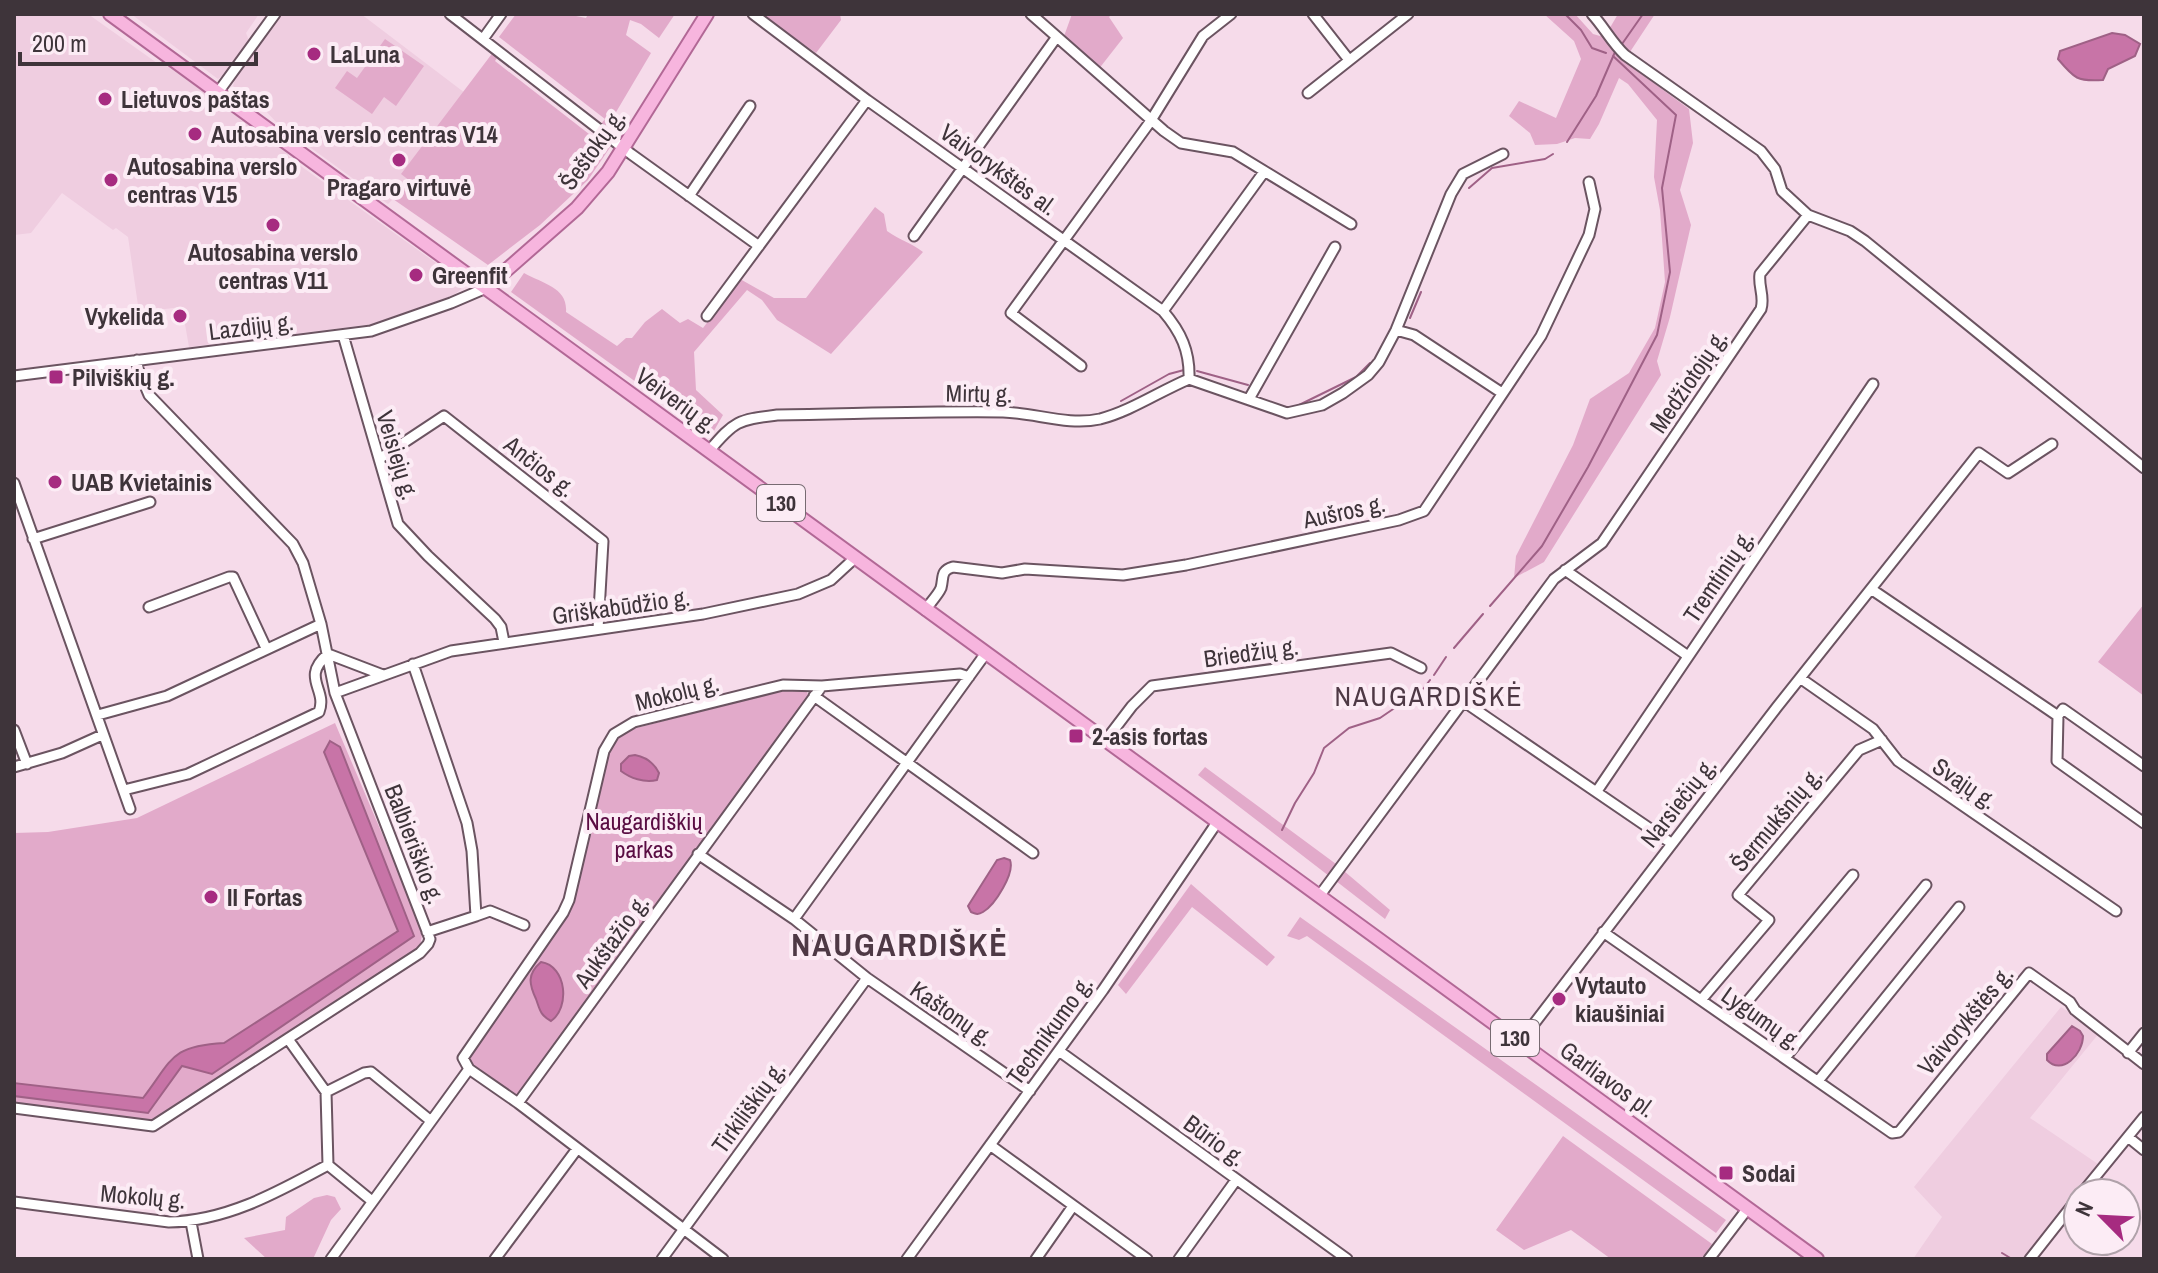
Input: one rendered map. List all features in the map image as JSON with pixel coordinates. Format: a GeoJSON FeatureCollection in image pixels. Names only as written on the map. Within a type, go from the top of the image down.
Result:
{"type":"FeatureCollection","features":[{"type":"Feature","properties":{"kind":"main road","name":"Veiverių g."},"geometry":{"type":"LineString","coordinates":[[110,14],[1218,821]]}},
{"type":"Feature","properties":{"kind":"main road","name":"Šeštokų g."},"geometry":{"type":"LineString","coordinates":[[486,288],[591,194],[707,14]]}},
{"type":"Feature","properties":{"kind":"main road","name":"Garliavos pl."},"geometry":{"type":"LineString","coordinates":[[1218,821],[1817,1259]]}},
{"type":"Feature","properties":{"kind":"street"},"geometry":{"type":"LineString","coordinates":[[219,91],[275,14]]}},
{"type":"Feature","properties":{"kind":"street"},"geometry":{"type":"LineString","coordinates":[[450,14],[759,246]]}},
{"type":"Feature","properties":{"kind":"street"},"geometry":{"type":"LineString","coordinates":[[483,39],[501,14]]}},
{"type":"Feature","properties":{"kind":"street","name":"Vaivorykštės al."},"geometry":{"type":"LineString","coordinates":[[753,14],[867,100],[1163,311],[1181,334],[1190,361],[1189,379]]}},
{"type":"Feature","properties":{"kind":"street"},"geometry":{"type":"LineString","coordinates":[[1031,14],[1150,122],[1181,143],[1233,152],[1351,224]]}},
{"type":"Feature","properties":{"kind":"street"},"geometry":{"type":"LineString","coordinates":[[1081,366],[1011,313],[1150,122],[1203,36],[1231,14]]}},
{"type":"Feature","properties":{"kind":"street"},"geometry":{"type":"LineString","coordinates":[[1313,14],[1349,60]]}},
{"type":"Feature","properties":{"kind":"street"},"geometry":{"type":"LineString","coordinates":[[1308,93],[1408,14]]}},
{"type":"Feature","properties":{"kind":"street"},"geometry":{"type":"LineString","coordinates":[[1592,14],[1613,44],[1625,55],[1761,151],[1775,169],[1782,191],[1808,215],[1850,231],[1865,241],[2144,468]]}},
{"type":"Feature","properties":{"kind":"street"},"geometry":{"type":"LineString","coordinates":[[914,236],[1056,38]]}},
{"type":"Feature","properties":{"kind":"street"},"geometry":{"type":"LineString","coordinates":[[707,316],[867,100]]}},
{"type":"Feature","properties":{"kind":"street"},"geometry":{"type":"LineString","coordinates":[[689,196],[750,106]]}},
{"type":"Feature","properties":{"kind":"street"},"geometry":{"type":"LineString","coordinates":[[1189,379],[1287,413],[1322,405],[1368,375],[1379,362],[1396,330],[1454,188],[1463,174],[1503,154]]}},
{"type":"Feature","properties":{"kind":"street"},"geometry":{"type":"LineString","coordinates":[[1163,311],[1264,172]]}},
{"type":"Feature","properties":{"kind":"street","name":"Aušros g."},"geometry":{"type":"LineString","coordinates":[[925,610],[940,590],[946,569],[953,567],[1002,573],[1025,569],[1123,575],[1186,565],[1399,520],[1424,511],[1541,336],[1589,235],[1595,209],[1589,182]]}},
{"type":"Feature","properties":{"kind":"street","name":"Medžiotojų g."},"geometry":{"type":"LineString","coordinates":[[1320,895],[1554,579],[1602,543],[1761,309],[1764,298],[1760,274],[1808,215]]}},
{"type":"Feature","properties":{"kind":"street"},"geometry":{"type":"LineString","coordinates":[[1249,399],[1335,247]]}},
{"type":"Feature","properties":{"kind":"street","name":"Lazdijų g."},"geometry":{"type":"LineString","coordinates":[[14,376],[371,331],[486,288]]}},
{"type":"Feature","properties":{"kind":"street"},"geometry":{"type":"LineString","coordinates":[[1396,330],[1414,335],[1502,393]]}},
{"type":"Feature","properties":{"kind":"street","name":"Veisiejų g."},"geometry":{"type":"LineString","coordinates":[[343,335],[398,524],[495,619],[501,627],[504,642]]}},
{"type":"Feature","properties":{"kind":"street","name":"Balbieriškio g."},"geometry":{"type":"LineString","coordinates":[[14,1108],[153,1126],[420,953],[428,944],[427,932],[335,693],[321,624],[303,563],[293,544],[149,395],[137,360]]}},
{"type":"Feature","properties":{"kind":"street","name":"Mirtų g."},"geometry":{"type":"LineString","coordinates":[[709,451],[723,434],[741,420],[777,415],[1008,412],[1076,422],[1099,419],[1126,410],[1189,379]]}},
{"type":"Feature","properties":{"kind":"street","name":"Tremtinių g."},"geometry":{"type":"LineString","coordinates":[[1597,791],[1873,384]]}},
{"type":"Feature","properties":{"kind":"street","name":"Ančios g."},"geometry":{"type":"LineString","coordinates":[[379,459],[444,416],[603,541],[598,629]]}},
{"type":"Feature","properties":{"kind":"street","name":"Narsiečių g."},"geometry":{"type":"LineString","coordinates":[[1520,1042],[1671,843],[1979,453],[2008,473],[2052,444]]}},
{"type":"Feature","properties":{"kind":"street"},"geometry":{"type":"LineString","coordinates":[[14,483],[130,809]]}},
{"type":"Feature","properties":{"kind":"street"},"geometry":{"type":"LineString","coordinates":[[33,539],[150,502]]}},
{"type":"Feature","properties":{"kind":"street","name":"Griškabūdžio g."},"geometry":{"type":"LineString","coordinates":[[335,693],[451,651],[703,614],[798,594],[831,580],[856,557]]}},
{"type":"Feature","properties":{"kind":"street"},"geometry":{"type":"LineString","coordinates":[[1565,570],[1688,656]]}},
{"type":"Feature","properties":{"kind":"street"},"geometry":{"type":"LineString","coordinates":[[149,607],[233,577],[266,648]]}},
{"type":"Feature","properties":{"kind":"street"},"geometry":{"type":"LineString","coordinates":[[1871,589],[2058,716]]}},
{"type":"Feature","properties":{"kind":"street"},"geometry":{"type":"LineString","coordinates":[[98,715],[167,696],[321,624]]}},
{"type":"Feature","properties":{"kind":"street"},"geometry":{"type":"LineString","coordinates":[[794,919],[986,653]]}},
{"type":"Feature","properties":{"kind":"street","name":"Briedžių g."},"geometry":{"type":"LineString","coordinates":[[1106,740],[1152,686],[1391,653],[1421,668]]}},
{"type":"Feature","properties":{"kind":"street"},"geometry":{"type":"LineString","coordinates":[[124,790],[188,774],[319,712],[322,706],[315,678],[317,663],[328,654],[383,675]]}},
{"type":"Feature","properties":{"kind":"street"},"geometry":{"type":"LineString","coordinates":[[413,664],[467,823],[476,916]]}},
{"type":"Feature","properties":{"kind":"street","name":"Mokolų g."},"geometry":{"type":"LineString","coordinates":[[469,1069],[463,1058],[569,900],[604,751],[614,734],[634,722],[783,685],[822,686],[960,674],[969,677]]}},
{"type":"Feature","properties":{"kind":"street","name":"Svajų g."},"geometry":{"type":"LineString","coordinates":[[1800,678],[1873,729],[1898,761],[2116,911]]}},
{"type":"Feature","properties":{"kind":"street","name":"Aukštažio g."},"geometry":{"type":"LineString","coordinates":[[518,1103],[822,686]]}},
{"type":"Feature","properties":{"kind":"street"},"geometry":{"type":"LineString","coordinates":[[814,696],[1033,853]]}},
{"type":"Feature","properties":{"kind":"street"},"geometry":{"type":"LineString","coordinates":[[1463,701],[1671,843]]}},
{"type":"Feature","properties":{"kind":"street"},"geometry":{"type":"LineString","coordinates":[[2144,766],[2063,709],[2058,716],[2057,761],[2144,823]]}},
{"type":"Feature","properties":{"kind":"street"},"geometry":{"type":"LineString","coordinates":[[14,730],[27,764]]}},
{"type":"Feature","properties":{"kind":"street"},"geometry":{"type":"LineString","coordinates":[[14,767],[85,745],[102,735]]}},
{"type":"Feature","properties":{"kind":"street","name":"Šermukšnių g."},"geometry":{"type":"LineString","coordinates":[[1701,1000],[1769,920],[1738,895],[1859,750],[1882,740]]}},
{"type":"Feature","properties":{"kind":"street","name":"Technikumo g."},"geometry":{"type":"LineString","coordinates":[[907,1259],[1059,1051],[1218,821]]}},
{"type":"Feature","properties":{"kind":"street","name":"Kaštonų g."},"geometry":{"type":"LineString","coordinates":[[698,854],[794,919],[867,978],[1030,1091]]}},
{"type":"Feature","properties":{"kind":"street"},"geometry":{"type":"LineString","coordinates":[[1731,1021],[1853,875]]}},
{"type":"Feature","properties":{"kind":"street"},"geometry":{"type":"LineString","coordinates":[[1785,1058],[1926,885]]}},
{"type":"Feature","properties":{"kind":"street"},"geometry":{"type":"LineString","coordinates":[[1818,1081],[1959,907]]}},
{"type":"Feature","properties":{"kind":"street"},"geometry":{"type":"LineString","coordinates":[[427,932],[490,911],[524,925]]}},
{"type":"Feature","properties":{"kind":"street","name":"Lygumų g."},"geometry":{"type":"LineString","coordinates":[[1603,932],[1877,1124],[1892,1133],[1899,1132]]}},
{"type":"Feature","properties":{"kind":"street","name":"Vaivorykštės g."},"geometry":{"type":"LineString","coordinates":[[1899,1132],[2029,973],[2070,1002],[2075,1010],[2144,1064]]}},
{"type":"Feature","properties":{"kind":"street","name":"Tirkiliškių g."},"geometry":{"type":"LineString","coordinates":[[662,1259],[867,978]]}},
{"type":"Feature","properties":{"kind":"street"},"geometry":{"type":"LineString","coordinates":[[2128,1053],[2144,1033]]}},
{"type":"Feature","properties":{"kind":"street"},"geometry":{"type":"LineString","coordinates":[[288,1039],[326,1092],[328,1165],[372,1201]]}},
{"type":"Feature","properties":{"kind":"street","name":"Būrio g."},"geometry":{"type":"LineString","coordinates":[[1059,1051],[1347,1259]]}},
{"type":"Feature","properties":{"kind":"street"},"geometry":{"type":"LineString","coordinates":[[331,1259],[469,1069],[723,1259]]}},
{"type":"Feature","properties":{"kind":"street"},"geometry":{"type":"LineString","coordinates":[[326,1092],[371,1072],[431,1121]]}},
{"type":"Feature","properties":{"kind":"street"},"geometry":{"type":"LineString","coordinates":[[2095,1177],[2144,1117]]}},
{"type":"Feature","properties":{"kind":"street"},"geometry":{"type":"LineString","coordinates":[[2128,1137],[2144,1150]]}},
{"type":"Feature","properties":{"kind":"street"},"geometry":{"type":"LineString","coordinates":[[990,1145],[1147,1259]]}},
{"type":"Feature","properties":{"kind":"street"},"geometry":{"type":"LineString","coordinates":[[495,1259],[577,1149]]}},
{"type":"Feature","properties":{"kind":"street","name":"Mokolų g."},"geometry":{"type":"LineString","coordinates":[[14,1202],[169,1222],[191,1222],[254,1204],[328,1165]]}},
{"type":"Feature","properties":{"kind":"street"},"geometry":{"type":"LineString","coordinates":[[1179,1259],[1236,1180]]}},
{"type":"Feature","properties":{"kind":"street"},"geometry":{"type":"LineString","coordinates":[[1036,1259],[1073,1206]]}},
{"type":"Feature","properties":{"kind":"street"},"geometry":{"type":"LineString","coordinates":[[1709,1259],[1748,1208]]}},
{"type":"Feature","properties":{"kind":"street"},"geometry":{"type":"LineString","coordinates":[[2030,1259],[2062,1218]]}},
{"type":"Feature","properties":{"kind":"street"},"geometry":{"type":"LineString","coordinates":[[191,1222],[198,1259]]}},
{"type":"Feature","properties":{"kind":"shaded area"},"geometry":{"type":"Polygon","coordinates":[[[14,14],[88,14],[157,63],[169,67],[284,150],[291,159],[457,278],[461,289],[454,295],[373,324],[189,347],[182,307],[139,312],[128,237],[116,228],[113,230],[62,193],[31,233],[14,235],[14,14]]]}},
{"type":"Feature","properties":{"kind":"shaded area"},"geometry":{"type":"Polygon","coordinates":[[[131,14],[259,14],[246,33],[249,41],[228,72],[218,79],[131,14]]]}},
{"type":"Feature","properties":{"kind":"shaded area"},"geometry":{"type":"Polygon","coordinates":[[[281,14],[361,14],[465,93],[402,173],[411,181],[388,204],[278,124],[263,108],[233,86],[236,76],[281,14]]]}},
{"type":"Feature","properties":{"kind":"shaded area"},"geometry":{"type":"Polygon","coordinates":[[[2112,33],[2125,35],[2140,44],[2135,56],[2108,69],[2103,80],[2077,77],[2058,59],[2060,51],[2112,33]]]}},
{"type":"Feature","properties":{"kind":"shaded area"},"geometry":{"type":"Polygon","coordinates":[[[330,741],[340,747],[414,936],[212,1074],[182,1066],[148,1113],[14,1096],[14,1083],[143,1098],[168,1064],[183,1051],[224,1043],[398,931],[324,752],[330,741]]]}},
{"type":"Feature","properties":{"kind":"shaded area"},"geometry":{"type":"Polygon","coordinates":[[[635,755],[655,766],[659,773],[657,780],[638,779],[621,771],[621,764],[629,756],[635,755]]]}},
{"type":"Feature","properties":{"kind":"shaded area"},"geometry":{"type":"Polygon","coordinates":[[[997,860],[1010,860],[1011,866],[1003,888],[983,912],[971,912],[968,906],[997,860]]]}},
{"type":"Feature","properties":{"kind":"shaded area"},"geometry":{"type":"Polygon","coordinates":[[[541,962],[556,971],[563,988],[561,1007],[551,1021],[541,1012],[531,984],[531,975],[541,962]]]}},
{"type":"Feature","properties":{"kind":"shaded area"},"geometry":{"type":"Polygon","coordinates":[[[2061,1007],[2100,1032],[2030,1118],[2098,1164],[2088,1177],[2062,1177],[2062,1211],[2025,1259],[1913,1259],[1942,1217],[1914,1187],[2061,1007]]]}},
{"type":"Feature","properties":{"kind":"shaded area"},"geometry":{"type":"Polygon","coordinates":[[[2072,1026],[2083,1036],[2076,1056],[2065,1064],[2053,1064],[2047,1060],[2047,1054],[2072,1026]]]}},
{"type":"Feature","properties":{"kind":"green space"},"geometry":{"type":"Polygon","coordinates":[[[516,14],[566,14],[586,18],[588,14],[675,14],[659,38],[641,24],[630,20],[626,35],[651,53],[609,124],[604,126],[600,125],[605,119],[499,37],[516,14]]]}},
{"type":"Feature","properties":{"kind":"green space"},"geometry":{"type":"Polygon","coordinates":[[[761,14],[840,14],[841,20],[816,53],[761,14]]]}},
{"type":"Feature","properties":{"kind":"green space"},"geometry":{"type":"Polygon","coordinates":[[[1072,14],[1112,14],[1109,17],[1123,38],[1098,70],[1063,39],[1072,14]]]}},
{"type":"Feature","properties":{"kind":"green space"},"geometry":{"type":"Polygon","coordinates":[[[1544,14],[1575,14],[1593,34],[1600,36],[1618,14],[1655,14],[1624,61],[1689,109],[1693,143],[1680,190],[1691,225],[1657,361],[1661,375],[1544,562],[1514,578],[1516,556],[1573,445],[1590,399],[1629,373],[1655,328],[1665,282],[1660,210],[1654,177],[1657,120],[1628,84],[1619,78],[1590,139],[1575,138],[1557,144],[1535,145],[1530,133],[1509,116],[1519,101],[1556,118],[1581,59],[1574,41],[1544,14]]]}},
{"type":"Feature","properties":{"kind":"green space"},"geometry":{"type":"Polygon","coordinates":[[[385,39],[424,66],[396,106],[384,97],[372,114],[335,88],[347,71],[357,78],[385,39]]]}},
{"type":"Feature","properties":{"kind":"green space"},"geometry":{"type":"Polygon","coordinates":[[[494,51],[499,55],[495,61],[607,148],[613,143],[588,180],[540,225],[488,265],[393,199],[410,181],[401,174],[494,51]]]}},
{"type":"Feature","properties":{"kind":"green space"},"geometry":{"type":"Polygon","coordinates":[[[875,207],[884,214],[887,231],[923,252],[831,354],[777,320],[762,300],[747,290],[694,352],[696,390],[723,415],[711,436],[511,292],[524,273],[547,284],[563,297],[566,312],[617,346],[626,338],[632,338],[645,322],[662,309],[680,323],[688,319],[703,328],[740,279],[774,298],[806,298],[875,207]]]}},
{"type":"Feature","properties":{"kind":"green space"},"geometry":{"type":"Polygon","coordinates":[[[2144,604],[2144,696],[2098,662],[2144,604]]]}},
{"type":"Feature","properties":{"kind":"green space","name":"Naugardiškių parkas"},"geometry":{"type":"Polygon","coordinates":[[[786,689],[805,689],[809,696],[807,703],[521,1091],[511,1095],[470,1066],[471,1050],[569,912],[609,752],[620,735],[629,730],[786,689]]]}},
{"type":"Feature","properties":{"kind":"green space","name":"II Fortas"},"geometry":{"type":"Polygon","coordinates":[[[335,723],[423,930],[420,947],[152,1121],[14,1104],[14,833],[48,832],[137,818],[335,723]]]}},
{"type":"Feature","properties":{"kind":"green space"},"geometry":{"type":"Polygon","coordinates":[[[1205,767],[1336,864],[1329,876],[1198,775],[1205,767]]]}},
{"type":"Feature","properties":{"kind":"green space"},"geometry":{"type":"Polygon","coordinates":[[[1344,871],[1390,910],[1385,919],[1336,881],[1344,871]]]}},
{"type":"Feature","properties":{"kind":"green space"},"geometry":{"type":"Polygon","coordinates":[[[1191,884],[1275,957],[1267,966],[1192,907],[1126,994],[1118,985],[1191,884]]]}},
{"type":"Feature","properties":{"kind":"green space"},"geometry":{"type":"Polygon","coordinates":[[[1300,917],[1726,1220],[1716,1233],[1307,936],[1299,940],[1287,936],[1300,917]]]}},
{"type":"Feature","properties":{"kind":"green space"},"geometry":{"type":"Polygon","coordinates":[[[1563,1136],[1712,1244],[1701,1259],[1611,1259],[1571,1230],[1524,1250],[1496,1230],[1563,1136]]]}},
{"type":"Feature","properties":{"kind":"green space"},"geometry":{"type":"Polygon","coordinates":[[[335,1197],[341,1209],[331,1220],[313,1259],[267,1259],[244,1238],[285,1230],[286,1217],[314,1198],[335,1197]]]}},
{"type":"Feature","properties":{"kind":"waterway"},"geometry":{"type":"LineString","coordinates":[[1565,14],[1581,30],[1592,48],[1606,53]]}},
{"type":"Feature","properties":{"kind":"waterway"},"geometry":{"type":"LineString","coordinates":[[1622,44],[1643,14]]}},
{"type":"Feature","properties":{"kind":"waterway"},"geometry":{"type":"LineString","coordinates":[[1567,142],[1596,96],[1615,52]]}},
{"type":"Feature","properties":{"kind":"waterway"},"geometry":{"type":"LineString","coordinates":[[1490,606],[1542,546],[1588,467],[1657,335],[1670,272],[1662,188],[1676,115],[1613,56]]}},
{"type":"Feature","properties":{"kind":"waterway"},"geometry":{"type":"LineString","coordinates":[[1469,188],[1492,168],[1545,159],[1553,154]]}},
{"type":"Feature","properties":{"kind":"waterway"},"geometry":{"type":"LineString","coordinates":[[1410,318],[1421,292]]}},
{"type":"Feature","properties":{"kind":"waterway"},"geometry":{"type":"LineString","coordinates":[[1297,406],[1356,377],[1370,363]]}},
{"type":"Feature","properties":{"kind":"waterway"},"geometry":{"type":"LineString","coordinates":[[1121,401],[1169,374],[1184,370]]}},
{"type":"Feature","properties":{"kind":"waterway"},"geometry":{"type":"LineString","coordinates":[[1197,371],[1248,385]]}},
{"type":"Feature","properties":{"kind":"waterway"},"geometry":{"type":"LineString","coordinates":[[1454,648],[1483,614]]}},
{"type":"Feature","properties":{"kind":"waterway"},"geometry":{"type":"LineString","coordinates":[[1434,675],[1446,657]]}},
{"type":"Feature","properties":{"kind":"waterway"},"geometry":{"type":"LineString","coordinates":[[1282,830],[1314,773],[1324,748],[1349,728],[1380,718],[1424,688],[1430,680]]}},
{"type":"Feature","properties":{"kind":"waterway"},"geometry":{"type":"LineString","coordinates":[[2002,1253],[2012,1259]]}},
{"type":"Feature","properties":{"kind":"place","name":"LaLuna"},"geometry":{"type":"Point","coordinates":[314,54]}},
{"type":"Feature","properties":{"kind":"place","name":"Lietuvos paštas"},"geometry":{"type":"Point","coordinates":[105,99]}},
{"type":"Feature","properties":{"kind":"place","name":"Autosabina verslo centras V14"},"geometry":{"type":"Point","coordinates":[195,134]}},
{"type":"Feature","properties":{"kind":"place","name":"Pragaro virtuvė"},"geometry":{"type":"Point","coordinates":[399,160]}},
{"type":"Feature","properties":{"kind":"place","name":"Autosabina verslo centras V15"},"geometry":{"type":"Point","coordinates":[111,180]}},
{"type":"Feature","properties":{"kind":"place","name":"Autosabina verslo centras V11"},"geometry":{"type":"Point","coordinates":[273,225]}},
{"type":"Feature","properties":{"kind":"place","name":"Greenfit"},"geometry":{"type":"Point","coordinates":[416,275]}},
{"type":"Feature","properties":{"kind":"place","name":"Vykelida"},"geometry":{"type":"Point","coordinates":[180,316]}},
{"type":"Feature","properties":{"kind":"place","name":"Pilviškių g."},"geometry":{"type":"Point","coordinates":[56,377]}},
{"type":"Feature","properties":{"kind":"place","name":"UAB Kvietainis"},"geometry":{"type":"Point","coordinates":[55,482]}},
{"type":"Feature","properties":{"kind":"place","name":"2-asis fortas"},"geometry":{"type":"Point","coordinates":[1076,736]}},
{"type":"Feature","properties":{"kind":"place","name":"II Fortas"},"geometry":{"type":"Point","coordinates":[211,897]}},
{"type":"Feature","properties":{"kind":"place","name":"Vytauto kiaušiniai"},"geometry":{"type":"Point","coordinates":[1559,999]}},
{"type":"Feature","properties":{"kind":"place","name":"Sodai"},"geometry":{"type":"Point","coordinates":[1726,1173]}},
{"type":"Feature","properties":{"kind":"district","name":"NAUGARDIŠKĖ"},"geometry":{"type":"Point","coordinates":[1429,696]}},
{"type":"Feature","properties":{"kind":"district","name":"NAUGARDIŠKĖ"},"geometry":{"type":"Point","coordinates":[900,944]}}]}
